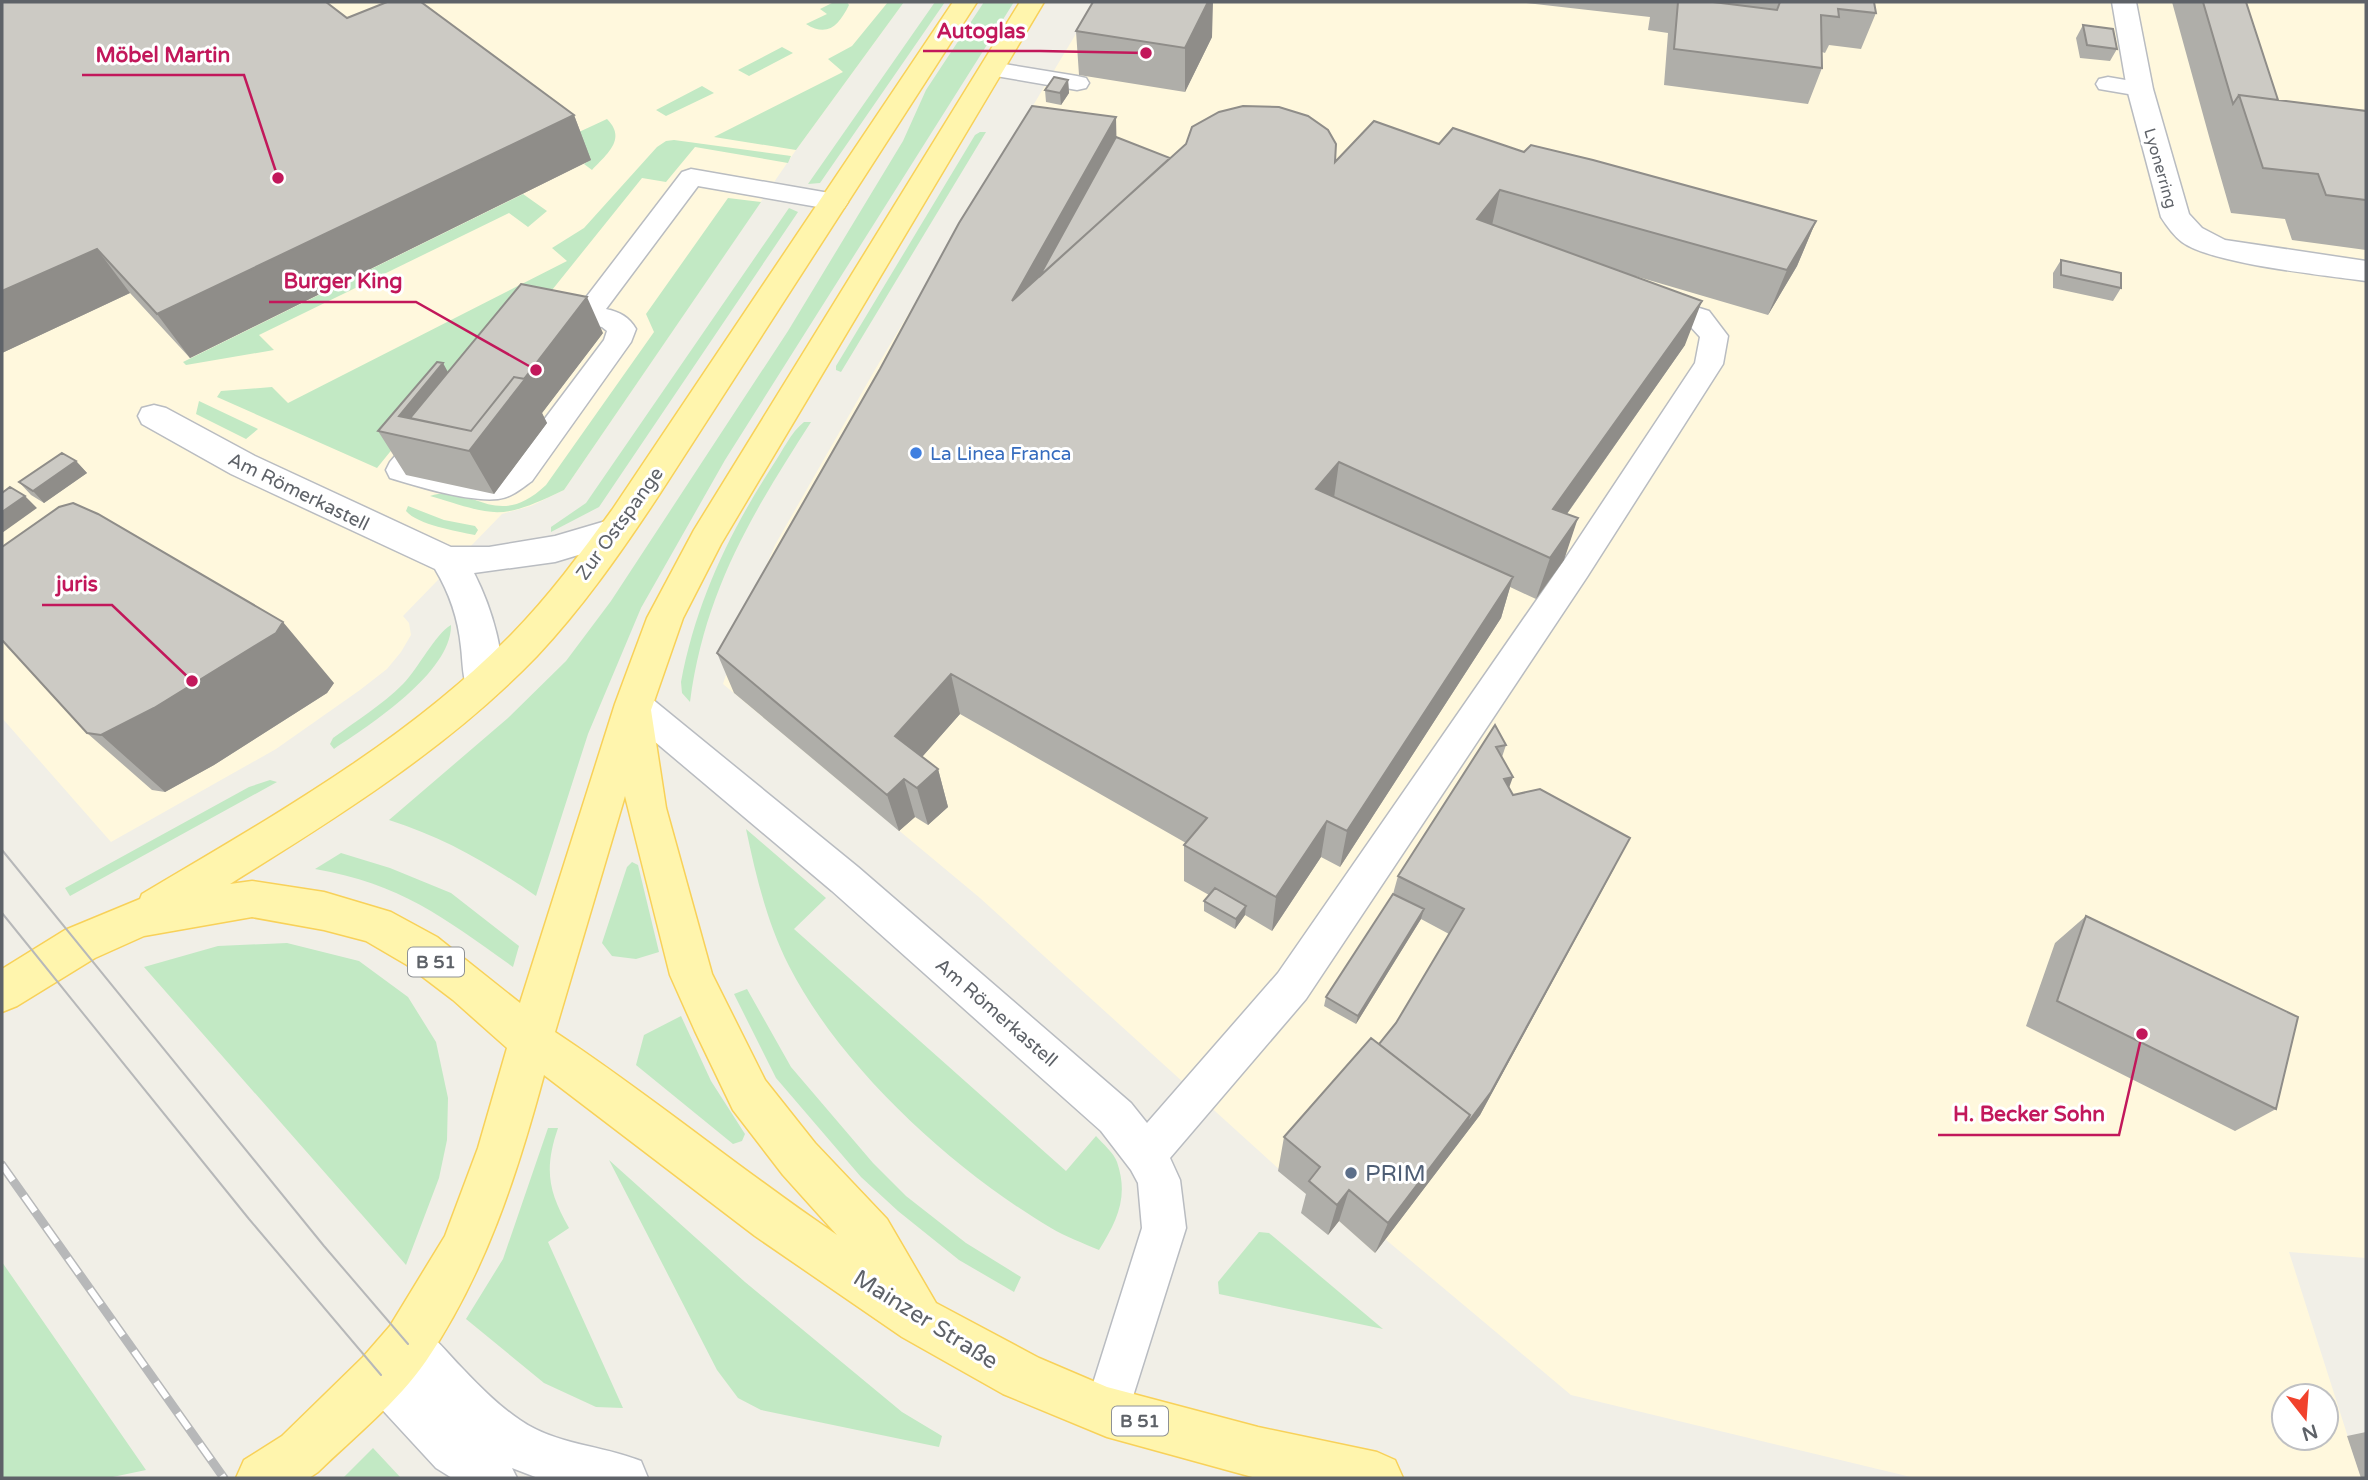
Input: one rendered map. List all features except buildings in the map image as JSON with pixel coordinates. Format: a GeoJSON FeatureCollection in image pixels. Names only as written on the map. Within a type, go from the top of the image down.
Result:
{"type":"FeatureCollection","features":[{"type":"Feature","properties":{"kind":"main road","name":"Zur Ostspange"},"geometry":{"type":"LineString","coordinates":[[140,918],[333,799],[420,737],[524,645],[616,531],[965,2]]}},
{"type":"Feature","properties":{"kind":"main road"},"geometry":{"type":"LineString","coordinates":[[262,1478],[300,1454],[395,1360],[463,1250],[501,1148],[634,704],[665,618],[706,539],[1032,2]]}},
{"type":"Feature","properties":{"kind":"main road"},"geometry":{"type":"LineString","coordinates":[[634,704],[649,821],[691,975],[710,1017],[749,1095],[799,1159],[870,1236],[919,1320]]}},
{"type":"Feature","properties":{"kind":"main road","name":"Mainzer Straße"},"geometry":{"type":"LineString","coordinates":[[4,991],[80,944],[140,918],[252,899],[324,911],[376,925],[422,951],[531,1041],[596,1086],[772,1219],[919,1320],[1021,1377],[1107,1412],[1258,1453],[1377,1478]]}},
{"type":"Feature","properties":{"kind":"street","name":"Lyonerring"},"geometry":{"type":"LineString","coordinates":[[2124,2],[2140,89],[2167,196],[2175,217],[2192,235],[2218,248],[2366,271]]}},
{"type":"Feature","properties":{"kind":"street","name":"Am Römerkastell"},"geometry":{"type":"LineString","coordinates":[[154,416],[243,465],[447,560],[489,560],[555,549],[616,531]]}},
{"type":"Feature","properties":{"kind":"street"},"geometry":{"type":"LineString","coordinates":[[447,560],[464,583],[477,618],[483,684]]}},
{"type":"Feature","properties":{"kind":"lane"},"geometry":{"type":"LineString","coordinates":[[992,69],[1077,83]]}},
{"type":"Feature","properties":{"kind":"lane"},"geometry":{"type":"LineString","coordinates":[[2108,85],[2140,89]]}},
{"type":"Feature","properties":{"kind":"lane"},"geometry":{"type":"LineString","coordinates":[[588,314],[691,177],[835,202]]}},
{"type":"Feature","properties":{"kind":"lane"},"geometry":{"type":"LineString","coordinates":[[1146,1154],[1292,986],[1576,569],[1709,364],[1714,336],[1699,318],[1627,294]]}},
{"type":"Feature","properties":{"kind":"lane"},"geometry":{"type":"LineString","coordinates":[[553,308],[588,314],[611,318],[622,329],[617,342],[521,473],[499,488],[474,487],[401,470],[534,312],[553,308]]}},
{"type":"Feature","properties":{"kind":"lane","name":"Am Römerkastell"},"geometry":{"type":"LineString","coordinates":[[634,704],[845,879],[1116,1116],[1146,1154],[1159,1180],[1164,1228],[1107,1412]]}},
{"type":"Feature","properties":{"kind":"lane"},"geometry":{"type":"LineString","coordinates":[[395,1360],[453,1451],[493,1478]]}},
{"type":"Feature","properties":{"kind":"lane"},"geometry":{"type":"LineString","coordinates":[[395,1360],[519,1446],[579,1469],[624,1478]]}},
{"type":"Feature","properties":{"kind":"shaded area"},"geometry":{"type":"Polygon","coordinates":[[[2,2],[904,2],[796,150],[564,490],[531,506],[502,514],[403,616],[409,623],[411,635],[387,669],[360,690],[276,749],[111,842],[2,718],[2,2]]]}},
{"type":"Feature","properties":{"kind":"shaded area"},"geometry":{"type":"Polygon","coordinates":[[[1095,2],[2366,2],[2366,1258],[2289,1252],[2330,1382],[2270,1382],[2270,1452],[2340,1452],[2340,1412],[2361,1478],[1915,1478],[1571,1395],[1385,1239],[1375,1253],[1339,1221],[1328,1235],[1312,1199],[980,898],[723,684],[749,606],[775,545],[876,368],[1095,2]]]}},
{"type":"Feature","properties":{"kind":"green space"},"geometry":{"type":"Polygon","coordinates":[[[834,2],[847,2],[849,5],[832,27],[821,30],[806,24],[827,14],[820,9],[834,2]]]}},
{"type":"Feature","properties":{"kind":"green space"},"geometry":{"type":"Polygon","coordinates":[[[888,2],[904,2],[796,150],[714,137],[843,72],[828,59],[852,46],[888,2]]]}},
{"type":"Feature","properties":{"kind":"green space"},"geometry":{"type":"Polygon","coordinates":[[[935,2],[945,2],[820,183],[808,184],[935,2]]]}},
{"type":"Feature","properties":{"kind":"green space"},"geometry":{"type":"Polygon","coordinates":[[[984,2],[1014,2],[725,460],[641,608],[588,734],[536,896],[466,852],[389,820],[508,718],[566,661],[611,601],[788,331],[903,141],[926,90],[984,2]]]}},
{"type":"Feature","properties":{"kind":"green space"},"geometry":{"type":"Polygon","coordinates":[[[782,47],[793,53],[749,76],[738,70],[782,47]]]}},
{"type":"Feature","properties":{"kind":"green space"},"geometry":{"type":"Polygon","coordinates":[[[702,86],[714,93],[666,116],[656,110],[702,86]]]}},
{"type":"Feature","properties":{"kind":"green space"},"geometry":{"type":"Polygon","coordinates":[[[607,119],[613,126],[615,140],[609,152],[592,170],[584,164],[590,160],[579,132],[607,119]]]}},
{"type":"Feature","properties":{"kind":"green space"},"geometry":{"type":"Polygon","coordinates":[[[986,132],[841,372],[836,370],[975,135],[986,132]]]}},
{"type":"Feature","properties":{"kind":"green space"},"geometry":{"type":"Polygon","coordinates":[[[666,141],[791,156],[788,163],[695,147],[666,182],[642,178],[540,305],[469,354],[377,468],[217,397],[221,391],[272,387],[288,403],[567,261],[552,248],[584,228],[657,147],[666,141]]]}},
{"type":"Feature","properties":{"kind":"green space"},"geometry":{"type":"Polygon","coordinates":[[[523,194],[547,211],[528,227],[509,213],[259,335],[274,350],[186,365],[183,362],[523,194]]]}},
{"type":"Feature","properties":{"kind":"green space"},"geometry":{"type":"Polygon","coordinates":[[[728,198],[761,202],[564,490],[525,507],[498,512],[470,508],[430,496],[445,493],[498,506],[512,505],[528,499],[546,485],[654,332],[646,314],[728,198]]]}},
{"type":"Feature","properties":{"kind":"green space"},"geometry":{"type":"Polygon","coordinates":[[[789,208],[798,212],[599,507],[551,532],[551,527],[586,503],[789,208]]]}},
{"type":"Feature","properties":{"kind":"green space"},"geometry":{"type":"Polygon","coordinates":[[[199,401],[258,429],[246,439],[196,414],[199,401]]]}},
{"type":"Feature","properties":{"kind":"green space"},"geometry":{"type":"Polygon","coordinates":[[[804,422],[811,422],[751,521],[719,588],[697,662],[690,702],[682,693],[681,682],[687,652],[705,596],[742,516],[791,437],[804,422]]]}},
{"type":"Feature","properties":{"kind":"green space"},"geometry":{"type":"Polygon","coordinates":[[[408,506],[444,520],[475,526],[478,530],[475,535],[428,524],[406,511],[408,506]]]}},
{"type":"Feature","properties":{"kind":"green space"},"geometry":{"type":"Polygon","coordinates":[[[451,625],[448,643],[424,679],[387,712],[334,749],[330,744],[333,738],[378,706],[403,684],[439,636],[451,625]]]}},
{"type":"Feature","properties":{"kind":"green space"},"geometry":{"type":"Polygon","coordinates":[[[270,780],[277,782],[70,896],[65,888],[249,787],[270,780]]]}},
{"type":"Feature","properties":{"kind":"green space"},"geometry":{"type":"Polygon","coordinates":[[[746,829],[826,898],[794,929],[1066,1171],[1096,1136],[1111,1152],[1120,1175],[1121,1198],[1116,1219],[1099,1250],[1051,1228],[976,1177],[903,1114],[838,1042],[811,1004],[781,950],[763,899],[746,829]]]}},
{"type":"Feature","properties":{"kind":"green space"},"geometry":{"type":"Polygon","coordinates":[[[341,853],[390,868],[451,893],[519,946],[513,967],[421,905],[373,884],[315,869],[341,853]]]}},
{"type":"Feature","properties":{"kind":"green space"},"geometry":{"type":"Polygon","coordinates":[[[632,862],[638,865],[659,952],[636,959],[612,956],[602,943],[627,867],[632,862]]]}},
{"type":"Feature","properties":{"kind":"green space"},"geometry":{"type":"Polygon","coordinates":[[[287,943],[359,961],[408,997],[436,1042],[448,1098],[447,1140],[439,1178],[406,1265],[144,967],[218,946],[287,943]]]}},
{"type":"Feature","properties":{"kind":"green space"},"geometry":{"type":"Polygon","coordinates":[[[747,989],[791,1067],[873,1163],[906,1196],[966,1243],[1021,1277],[1014,1292],[959,1260],[861,1177],[776,1078],[734,994],[747,989]]]}},
{"type":"Feature","properties":{"kind":"green space"},"geometry":{"type":"Polygon","coordinates":[[[681,1016],[711,1081],[745,1134],[742,1141],[733,1144],[636,1065],[644,1035],[681,1016]]]}},
{"type":"Feature","properties":{"kind":"green space"},"geometry":{"type":"Polygon","coordinates":[[[548,1128],[558,1128],[551,1156],[550,1179],[556,1203],[569,1228],[548,1242],[623,1408],[596,1407],[544,1383],[466,1319],[503,1259],[548,1128]]]}},
{"type":"Feature","properties":{"kind":"green space"},"geometry":{"type":"Polygon","coordinates":[[[609,1160],[745,1282],[902,1412],[942,1436],[939,1447],[761,1410],[738,1398],[717,1370],[609,1160]]]}},
{"type":"Feature","properties":{"kind":"green space"},"geometry":{"type":"Polygon","coordinates":[[[1259,1232],[1269,1233],[1383,1329],[1219,1294],[1218,1282],[1259,1232]]]}},
{"type":"Feature","properties":{"kind":"green space"},"geometry":{"type":"Polygon","coordinates":[[[2,1262],[146,1470],[108,1478],[2,1478],[2,1262]]]}},
{"type":"Feature","properties":{"kind":"green space"},"geometry":{"type":"Polygon","coordinates":[[[373,1448],[401,1478],[343,1478],[373,1448]]]}},
{"type":"Feature","properties":{"kind":"tram line"},"geometry":{"type":"LineString","coordinates":[[2,850],[324,1246],[408,1344]]}},
{"type":"Feature","properties":{"kind":"tram line"},"geometry":{"type":"LineString","coordinates":[[2,913],[249,1219],[381,1375]]}},
{"type":"Feature","properties":{"kind":"railway"},"geometry":{"type":"LineString","coordinates":[[2,1165],[224,1478]]}},
{"type":"Feature","properties":{"kind":"place","name":"Autoglas"},"geometry":{"type":"Point","coordinates":[1146,53]}},
{"type":"Feature","properties":{"kind":"place","name":"Möbel Martin"},"geometry":{"type":"Point","coordinates":[278,178]}},
{"type":"Feature","properties":{"kind":"place","name":"Burger King"},"geometry":{"type":"Point","coordinates":[536,370]}},
{"type":"Feature","properties":{"kind":"place","name":"La Linea Franca"},"geometry":{"type":"Point","coordinates":[916,453]}},
{"type":"Feature","properties":{"kind":"place","name":"juris"},"geometry":{"type":"Point","coordinates":[192,681]}},
{"type":"Feature","properties":{"kind":"place","name":"H. Becker Sohn"},"geometry":{"type":"Point","coordinates":[2142,1034]}},
{"type":"Feature","properties":{"kind":"place","name":"PRIM"},"geometry":{"type":"Point","coordinates":[1351,1173]}}]}
